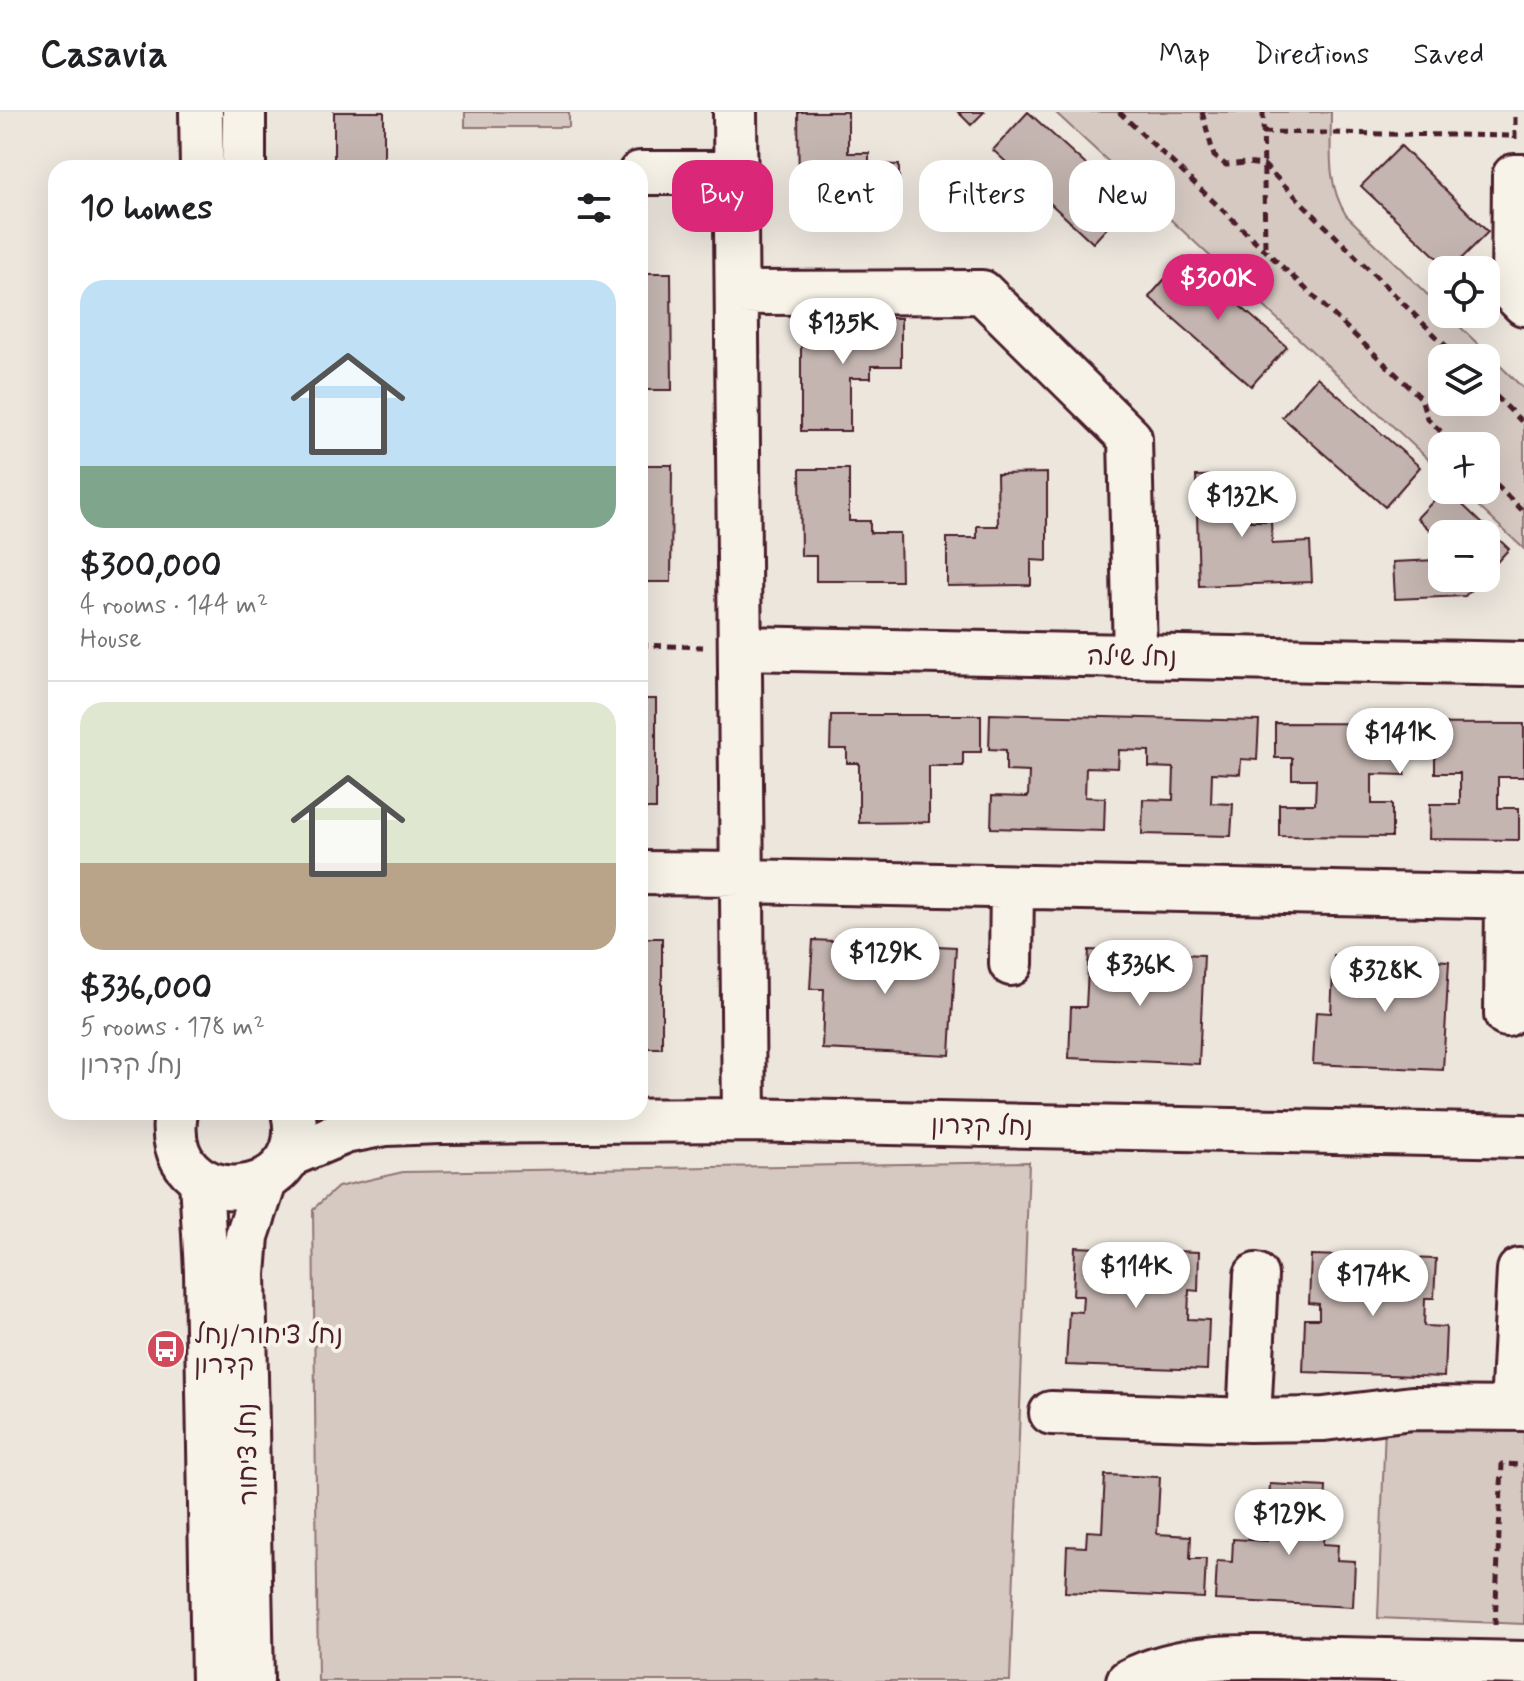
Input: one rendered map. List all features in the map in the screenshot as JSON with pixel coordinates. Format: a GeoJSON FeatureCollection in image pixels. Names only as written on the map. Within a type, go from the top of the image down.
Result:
{"type":"FeatureCollection","features":[{"type":"Feature","properties":{"kind":"street"},"geometry":{"type":"LineString","coordinates":[[201,112],[202,160]]}},
{"type":"Feature","properties":{"kind":"street"},"geometry":{"type":"LineString","coordinates":[[244,112],[244,160]]}},
{"type":"Feature","properties":{"kind":"street"},"geometry":{"type":"LineString","coordinates":[[735,112],[736,160]]}},
{"type":"Feature","properties":{"kind":"street"},"geometry":{"type":"LineString","coordinates":[[648,173],[672,173]]}},
{"type":"Feature","properties":{"kind":"street"},"geometry":{"type":"LineString","coordinates":[[1524,176],[1514,176],[1513,293],[1524,304]]}},
{"type":"Feature","properties":{"kind":"street"},"geometry":{"type":"LineString","coordinates":[[736,232],[744,1120]]}},
{"type":"Feature","properties":{"kind":"street"},"geometry":{"type":"LineString","coordinates":[[737,293],[982,292],[1130,438],[1135,656]]}},
{"type":"Feature","properties":{"kind":"street","name":"נחל שילה"},"geometry":{"type":"LineString","coordinates":[[740,648],[1524,664]]}},
{"type":"Feature","properties":{"kind":"street"},"geometry":{"type":"LineString","coordinates":[[648,873],[1012,887],[1515,897],[1506,1015]]}},
{"type":"Feature","properties":{"kind":"street"},"geometry":{"type":"LineString","coordinates":[[1011,964],[1012,887]]}},
{"type":"Feature","properties":{"kind":"street","name":"נחל קדרון"},"geometry":{"type":"LineString","coordinates":[[648,1119],[1524,1136]]}},
{"type":"Feature","properties":{"kind":"street"},"geometry":{"type":"LineString","coordinates":[[176,1120],[175,1143],[189,1169],[201,1179]]}},
{"type":"Feature","properties":{"kind":"street","name":"נחל ציחור"},"geometry":{"type":"LineString","coordinates":[[252,1681],[244,1274],[247,1236],[296,1127],[295,1120]]}},
{"type":"Feature","properties":{"kind":"street","name":"נחל קדרון"},"geometry":{"type":"LineString","coordinates":[[428,1120],[440,1122]]}},
{"type":"Feature","properties":{"kind":"street","name":"נחל קדרון"},"geometry":{"type":"LineString","coordinates":[[201,1179],[213,1185],[239,1189],[345,1132],[386,1124],[469,1120]]}},
{"type":"Feature","properties":{"kind":"street","name":"נחל ציחור"},"geometry":{"type":"LineString","coordinates":[[201,1179],[206,1271],[213,1681]]}},
{"type":"Feature","properties":{"kind":"street"},"geometry":{"type":"LineString","coordinates":[[1051,1413],[1249,1420],[1324,1419],[1412,1408],[1518,1409],[1519,1270]]}},
{"type":"Feature","properties":{"kind":"street"},"geometry":{"type":"LineString","coordinates":[[1249,1420],[1256,1275]]}},
{"type":"Feature","properties":{"kind":"street"},"geometry":{"type":"LineString","coordinates":[[1128,1681],[1169,1665],[1255,1657],[1489,1667]]}},
{"type":"Feature","properties":{"kind":"path"},"geometry":{"type":"LineString","coordinates":[[1119,112],[1421,398],[1427,418],[1442,432]]}},
{"type":"Feature","properties":{"kind":"path"},"geometry":{"type":"LineString","coordinates":[[1202,112],[1214,156],[1226,165],[1264,165],[1444,344]]}},
{"type":"Feature","properties":{"kind":"path"},"geometry":{"type":"LineString","coordinates":[[1263,112],[1265,250]]}},
{"type":"Feature","properties":{"kind":"path"},"geometry":{"type":"LineString","coordinates":[[1263,132],[1515,136]]}},
{"type":"Feature","properties":{"kind":"path"},"geometry":{"type":"LineString","coordinates":[[1500,400],[1524,424]]}},
{"type":"Feature","properties":{"kind":"path"},"geometry":{"type":"LineString","coordinates":[[1500,489],[1524,512]]}},
{"type":"Feature","properties":{"kind":"path"},"geometry":{"type":"LineString","coordinates":[[648,645],[740,648]]}},
{"type":"Feature","properties":{"kind":"path"},"geometry":{"type":"LineString","coordinates":[[1489,1667],[1502,1464],[1524,1465]]}},
{"type":"Feature","properties":{"kind":"shaded area"},"geometry":{"type":"Polygon","coordinates":[[[465,112],[569,112],[569,127],[465,127],[465,112]]]}},
{"type":"Feature","properties":{"kind":"shaded area"},"geometry":{"type":"Polygon","coordinates":[[[1055,112],[1331,112],[1332,178],[1346,215],[1428,295],[1428,328],[1461,328],[1478,344],[1428,344],[1428,416],[1500,416],[1500,366],[1524,389],[1524,549],[1500,527],[1500,520],[1493,520],[1476,504],[1500,504],[1500,432],[1428,432],[1428,459],[1175,224],[1175,160],[1107,160],[1055,112]]]}},
{"type":"Feature","properties":{"kind":"shaded area"},"geometry":{"type":"Polygon","coordinates":[[[1029,1162],[1010,1681],[318,1681],[313,1209],[338,1187],[403,1172],[1029,1162]]]}},
{"type":"Feature","properties":{"kind":"shaded area"},"geometry":{"type":"Polygon","coordinates":[[[1385,1424],[1524,1429],[1524,1624],[1378,1618],[1385,1424]]]}},
{"type":"Feature","properties":{"kind":"building"},"geometry":{"type":"Polygon","coordinates":[[[334,112],[384,112],[384,160],[334,160],[334,112]]]}},
{"type":"Feature","properties":{"kind":"building"},"geometry":{"type":"Polygon","coordinates":[[[798,112],[848,112],[848,153],[869,153],[869,160],[799,160],[798,112]]]}},
{"type":"Feature","properties":{"kind":"building"},"geometry":{"type":"Polygon","coordinates":[[[958,112],[984,112],[971,125],[958,112]]]}},
{"type":"Feature","properties":{"kind":"building"},"geometry":{"type":"Polygon","coordinates":[[[1028,112],[1081,160],[1069,160],[1069,221],[1053,206],[1053,160],[1004,160],[993,150],[1028,112]]]}},
{"type":"Feature","properties":{"kind":"building"},"geometry":{"type":"Polygon","coordinates":[[[1401,146],[1488,232],[1464,256],[1435,256],[1361,186],[1401,146]]]}},
{"type":"Feature","properties":{"kind":"building"},"geometry":{"type":"Polygon","coordinates":[[[1081,232],[1103,232],[1093,243],[1081,232]]]}},
{"type":"Feature","properties":{"kind":"building"},"geometry":{"type":"Polygon","coordinates":[[[1184,257],[1287,347],[1251,386],[1149,297],[1184,257]]]}},
{"type":"Feature","properties":{"kind":"building"},"geometry":{"type":"Polygon","coordinates":[[[648,273],[671,273],[672,390],[648,390],[648,273]]]}},
{"type":"Feature","properties":{"kind":"building"},"geometry":{"type":"Polygon","coordinates":[[[816,318],[901,318],[901,366],[871,366],[871,378],[850,378],[850,431],[801,431],[801,343],[816,343],[816,318]]]}},
{"type":"Feature","properties":{"kind":"building"},"geometry":{"type":"Polygon","coordinates":[[[1317,377],[1420,467],[1385,507],[1282,417],[1317,377]]]}},
{"type":"Feature","properties":{"kind":"building"},"geometry":{"type":"Polygon","coordinates":[[[648,465],[672,465],[671,582],[648,582],[648,465]]]}},
{"type":"Feature","properties":{"kind":"building"},"geometry":{"type":"Polygon","coordinates":[[[800,469],[849,469],[849,521],[870,521],[870,533],[900,533],[901,581],[816,581],[816,556],[801,556],[800,469]]]}},
{"type":"Feature","properties":{"kind":"building"},"geometry":{"type":"Polygon","coordinates":[[[1047,473],[1047,561],[1031,560],[1031,585],[947,586],[947,538],[977,538],[977,526],[998,526],[997,474],[1047,473]]]}},
{"type":"Feature","properties":{"kind":"building"},"geometry":{"type":"Polygon","coordinates":[[[1249,475],[1250,521],[1271,521],[1272,544],[1310,542],[1312,582],[1199,586],[1196,476],[1249,475]]]}},
{"type":"Feature","properties":{"kind":"building"},"geometry":{"type":"Polygon","coordinates":[[[1430,504],[1462,504],[1479,520],[1428,520],[1428,528],[1417,518],[1430,504]]]}},
{"type":"Feature","properties":{"kind":"building"},"geometry":{"type":"Polygon","coordinates":[[[1500,540],[1509,549],[1500,559],[1500,540]]]}},
{"type":"Feature","properties":{"kind":"building"},"geometry":{"type":"Polygon","coordinates":[[[1428,560],[1428,592],[1469,592],[1465,596],[1395,599],[1393,562],[1428,560]]]}},
{"type":"Feature","properties":{"kind":"building"},"geometry":{"type":"Polygon","coordinates":[[[648,699],[656,699],[656,809],[648,809],[648,699]]]}},
{"type":"Feature","properties":{"kind":"building"},"geometry":{"type":"Polygon","coordinates":[[[990,714],[1259,721],[1257,760],[1241,759],[1240,774],[1212,773],[1211,803],[1233,804],[1231,836],[1142,834],[1143,799],[1173,800],[1174,768],[1149,767],[1149,751],[1119,750],[1118,768],[1086,767],[1085,797],[1105,798],[1104,831],[991,828],[992,796],[1028,797],[1029,772],[1006,771],[1006,750],[989,749],[990,714]]]}},
{"type":"Feature","properties":{"kind":"building"},"geometry":{"type":"Polygon","coordinates":[[[831,715],[981,715],[981,752],[963,752],[963,766],[929,766],[929,822],[859,823],[859,763],[847,763],[847,749],[830,749],[831,715]]]}},
{"type":"Feature","properties":{"kind":"building"},"geometry":{"type":"Polygon","coordinates":[[[1275,723],[1524,724],[1524,777],[1498,777],[1498,808],[1519,808],[1519,840],[1429,839],[1430,804],[1460,804],[1460,773],[1435,773],[1435,756],[1404,756],[1405,775],[1372,774],[1372,804],[1392,804],[1392,837],[1279,836],[1279,804],[1315,804],[1316,779],[1292,779],[1292,758],[1275,758],[1275,723]]]}},
{"type":"Feature","properties":{"kind":"building"},"geometry":{"type":"Polygon","coordinates":[[[648,938],[662,938],[662,1048],[648,1048],[648,938]]]}},
{"type":"Feature","properties":{"kind":"building"},"geometry":{"type":"Polygon","coordinates":[[[813,940],[956,947],[950,1055],[822,1049],[824,989],[810,989],[813,940]]]}},
{"type":"Feature","properties":{"kind":"building"},"geometry":{"type":"Polygon","coordinates":[[[1089,950],[1204,955],[1199,1064],[1069,1058],[1071,1007],[1086,1007],[1089,950]]]}},
{"type":"Feature","properties":{"kind":"building"},"geometry":{"type":"Polygon","coordinates":[[[1334,955],[1449,961],[1443,1070],[1313,1064],[1316,1012],[1331,1013],[1334,955]]]}},
{"type":"Feature","properties":{"kind":"building"},"geometry":{"type":"Polygon","coordinates":[[[1075,1247],[1199,1252],[1198,1291],[1189,1290],[1188,1319],[1209,1320],[1207,1370],[1066,1365],[1069,1311],[1082,1312],[1083,1296],[1073,1296],[1075,1247]]]}},
{"type":"Feature","properties":{"kind":"building"},"geometry":{"type":"Polygon","coordinates":[[[1311,1255],[1436,1259],[1434,1298],[1425,1298],[1424,1326],[1446,1327],[1444,1377],[1303,1372],[1305,1319],[1319,1319],[1319,1304],[1309,1303],[1311,1255]]]}},
{"type":"Feature","properties":{"kind":"building"},"geometry":{"type":"Polygon","coordinates":[[[1105,1475],[1160,1477],[1157,1534],[1191,1536],[1190,1559],[1206,1559],[1204,1598],[1065,1592],[1067,1546],[1086,1547],[1087,1531],[1102,1532],[1105,1475]]]}},
{"type":"Feature","properties":{"kind":"building"},"geometry":{"type":"Polygon","coordinates":[[[1270,1484],[1326,1487],[1323,1544],[1338,1545],[1337,1560],[1355,1561],[1353,1607],[1215,1600],[1217,1561],[1232,1562],[1233,1539],[1267,1541],[1270,1484]]]}},
{"type":"Feature","properties":{"kind":"place","name":"נחל ציחור/נחל קדרון"},"geometry":{"type":"Point","coordinates":[166,1349]}}]}
